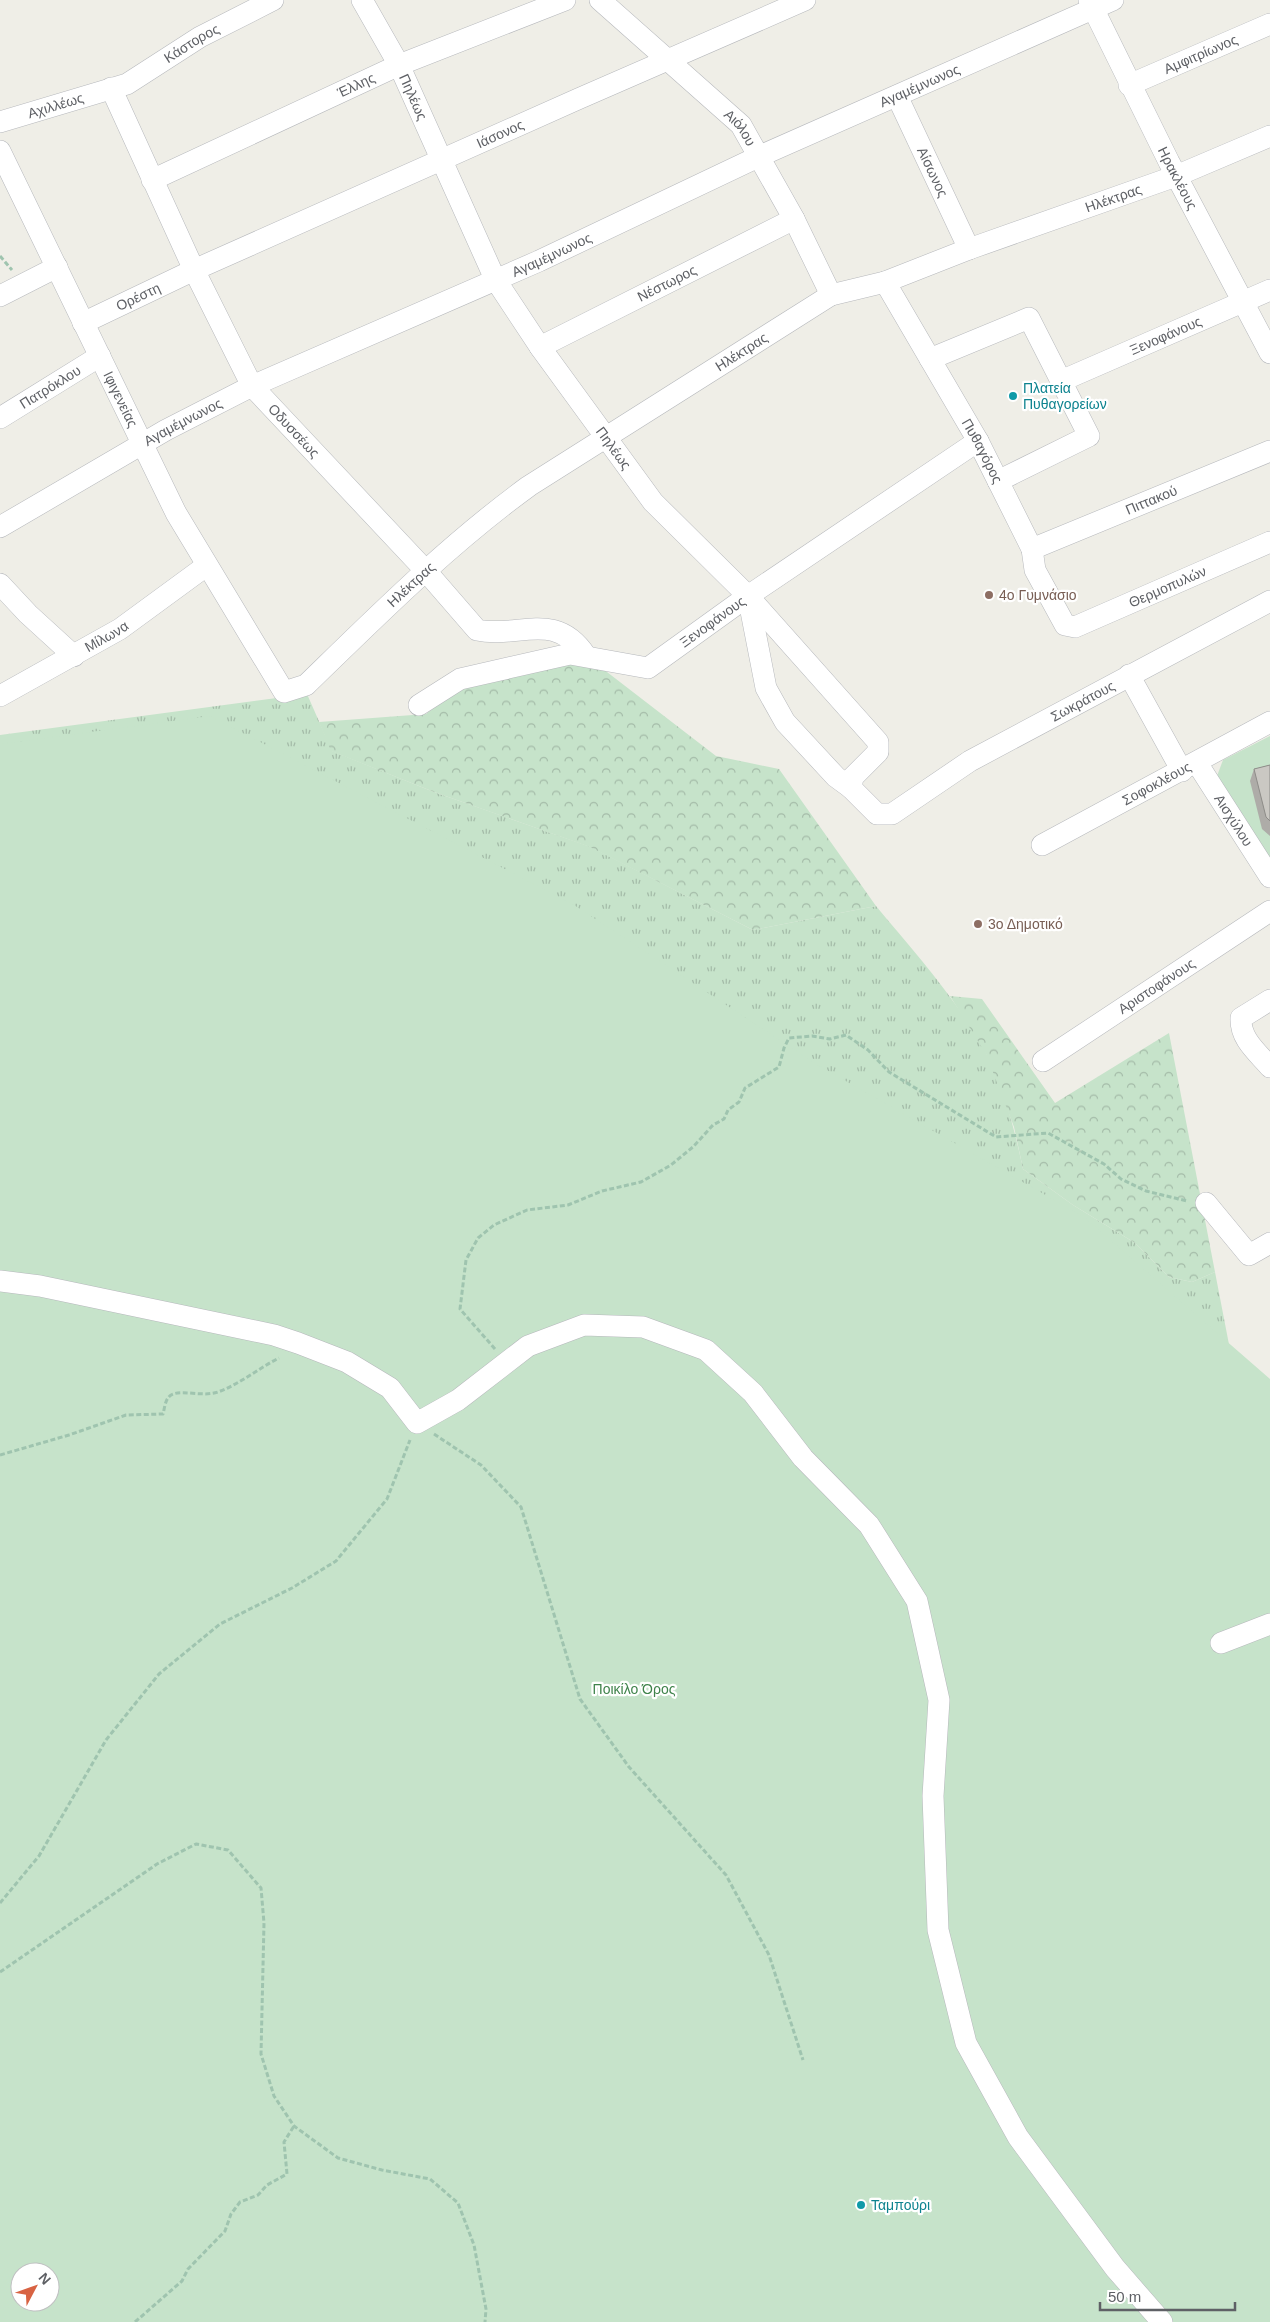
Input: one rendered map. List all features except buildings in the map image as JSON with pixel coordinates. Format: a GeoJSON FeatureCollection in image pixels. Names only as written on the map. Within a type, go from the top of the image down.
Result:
{"type":"FeatureCollection","features":[{"type":"Feature","properties":{"kind":"street","name":"Κάστορος"},"geometry":{"type":"LineString","coordinates":[[111,88],[127,84],[200,37],[273,0]]}},
{"type":"Feature","properties":{"kind":"street","name":"Πηλέως"},"geometry":{"type":"LineString","coordinates":[[362,0],[400,65],[495,279],[540,348],[653,502],[748,596],[878,742],[878,752],[853,777],[851,788]]}},
{"type":"Feature","properties":{"kind":"street","name":"Έλλης"},"geometry":{"type":"LineString","coordinates":[[152,180],[400,65],[565,0]]}},
{"type":"Feature","properties":{"kind":"street","name":"Αιόλου"},"geometry":{"type":"LineString","coordinates":[[600,0],[741,125],[794,220],[831,295]]}},
{"type":"Feature","properties":{"kind":"street","name":"Ιάσονος"},"geometry":{"type":"LineString","coordinates":[[194,270],[666,59],[805,0]]}},
{"type":"Feature","properties":{"kind":"street","name":"Αγαμέμνωνος"},"geometry":{"type":"LineString","coordinates":[[0,527],[202,410],[252,386],[539,261],[760,156],[897,96],[1091,5],[1113,0]]}},
{"type":"Feature","properties":{"kind":"street","name":"Ηρακλέους"},"geometry":{"type":"LineString","coordinates":[[1091,5],[1176,176],[1270,353]]}},
{"type":"Feature","properties":{"kind":"street","name":"Αμφιτρίωνος"},"geometry":{"type":"LineString","coordinates":[[1130,85],[1270,24]]}},
{"type":"Feature","properties":{"kind":"street","name":"Αχιλλέως"},"geometry":{"type":"LineString","coordinates":[[0,122],[111,88]]}},
{"type":"Feature","properties":{"kind":"street","name":"Οδυσσέως"},"geometry":{"type":"LineString","coordinates":[[111,88],[194,270],[252,386],[425,570],[477,630],[488,632],[522,628],[545,628],[566,636],[579,646],[586,656]]}},
{"type":"Feature","properties":{"kind":"street","name":"Αίσωνος"},"geometry":{"type":"LineString","coordinates":[[897,96],[969,249]]}},
{"type":"Feature","properties":{"kind":"street","name":"Ηλέκτρας"},"geometry":{"type":"LineString","coordinates":[[284,692],[306,685],[425,570],[497,509],[529,486],[831,295],[885,282],[969,249],[1176,176],[1270,136]]}},
{"type":"Feature","properties":{"kind":"street","name":"Ιφιγενείας"},"geometry":{"type":"LineString","coordinates":[[0,150],[176,513],[206,566],[284,692]]}},
{"type":"Feature","properties":{"kind":"street","name":"Νέστωρος"},"geometry":{"type":"LineString","coordinates":[[540,348],[794,220]]}},
{"type":"Feature","properties":{"kind":"street"},"geometry":{"type":"LineString","coordinates":[[0,296],[57,267]]}},
{"type":"Feature","properties":{"kind":"street","name":"Ορέστη"},"geometry":{"type":"LineString","coordinates":[[83,323],[194,270]]}},
{"type":"Feature","properties":{"kind":"street","name":"Πυθαγόρος"},"geometry":{"type":"LineString","coordinates":[[885,282],[978,441],[1032,549],[1035,570],[1065,625]]}},
{"type":"Feature","properties":{"kind":"street","name":"Ξενοφάνους"},"geometry":{"type":"LineString","coordinates":[[1061,381],[1270,290]]}},
{"type":"Feature","properties":{"kind":"street"},"geometry":{"type":"LineString","coordinates":[[930,358],[1029,318],[1089,436],[998,481]]}},
{"type":"Feature","properties":{"kind":"street","name":"Πατρόκλου"},"geometry":{"type":"LineString","coordinates":[[0,418],[100,356]]}},
{"type":"Feature","properties":{"kind":"street","name":"Ξενοφάνους"},"geometry":{"type":"LineString","coordinates":[[419,705],[460,679],[570,654],[648,668],[748,596],[978,441]]}},
{"type":"Feature","properties":{"kind":"street","name":"Πιττακού"},"geometry":{"type":"LineString","coordinates":[[1032,549],[1270,451]]}},
{"type":"Feature","properties":{"kind":"street","name":"Θερμοπυλών"},"geometry":{"type":"LineString","coordinates":[[1065,625],[1075,627],[1270,542]]}},
{"type":"Feature","properties":{"kind":"street","name":"Μίλωνα"},"geometry":{"type":"LineString","coordinates":[[0,696],[120,629],[206,566]]}},
{"type":"Feature","properties":{"kind":"street"},"geometry":{"type":"LineString","coordinates":[[0,584],[28,614],[74,656]]}},
{"type":"Feature","properties":{"kind":"street"},"geometry":{"type":"LineString","coordinates":[[748,596],[766,688],[785,722],[836,777],[851,788]]}},
{"type":"Feature","properties":{"kind":"street","name":"Σωκράτους"},"geometry":{"type":"LineString","coordinates":[[851,788],[877,814],[892,814],[970,761],[1270,601]]}},
{"type":"Feature","properties":{"kind":"street","name":"Αισχύλου"},"geometry":{"type":"LineString","coordinates":[[1129,675],[1190,767],[1270,877]]}},
{"type":"Feature","properties":{"kind":"street","name":"Σοφοκλέους"},"geometry":{"type":"LineString","coordinates":[[1042,845],[1190,767],[1270,722]]}},
{"type":"Feature","properties":{"kind":"street","name":"Αριστοφάνους"},"geometry":{"type":"LineString","coordinates":[[1043,1061],[1270,911]]}},
{"type":"Feature","properties":{"kind":"street"},"geometry":{"type":"LineString","coordinates":[[1270,1000],[1241,1018],[1241,1029],[1247,1041],[1270,1067]]}},
{"type":"Feature","properties":{"kind":"street"},"geometry":{"type":"LineString","coordinates":[[1206,1203],[1249,1255],[1270,1243]]}},
{"type":"Feature","properties":{"kind":"street"},"geometry":{"type":"LineString","coordinates":[[0,1281],[40,1286],[274,1335],[347,1362],[390,1388],[417,1423],[458,1400],[528,1346],[584,1325],[643,1327],[706,1350],[753,1393],[803,1458],[869,1525],[918,1601],[940,1700],[933,1796],[938,1930],[966,2043],[1018,2137],[1115,2268],[1162,2322]]}},
{"type":"Feature","properties":{"kind":"street"},"geometry":{"type":"LineString","coordinates":[[1220,1643],[1270,1624]]}},
{"type":"Feature","properties":{"kind":"path"},"geometry":{"type":"LineString","coordinates":[[506,1363],[460,1310],[466,1260],[478,1238],[494,1225],[527,1210],[568,1205],[602,1191],[641,1182],[671,1165],[693,1147],[713,1125],[724,1119],[728,1110],[739,1102],[745,1088],[779,1067],[789,1038],[812,1036],[830,1040],[846,1035],[868,1050],[889,1072],[996,1138],[1048,1133],[1104,1164],[1121,1179],[1146,1191],[1184,1201],[1206,1203]]}},
{"type":"Feature","properties":{"kind":"path"},"geometry":{"type":"LineString","coordinates":[[0,1455],[69,1436],[126,1415],[163,1414],[166,1400],[170,1395],[179,1392],[201,1395],[218,1392],[292,1351],[298,1344]]}},
{"type":"Feature","properties":{"kind":"path"},"geometry":{"type":"LineString","coordinates":[[0,1903],[39,1856],[106,1740],[159,1674],[220,1624],[292,1588],[336,1561],[387,1499],[417,1423],[481,1465],[521,1507],[580,1699],[629,1767],[726,1875],[769,1955],[803,2060]]}},
{"type":"Feature","properties":{"kind":"path"},"geometry":{"type":"LineString","coordinates":[[0,1972],[157,1864],[196,1844],[228,1850],[261,1888],[264,1922],[261,2054],[274,2096],[294,2126],[338,2158],[382,2170],[430,2179],[458,2202],[474,2245],[486,2309],[485,2322]]}},
{"type":"Feature","properties":{"kind":"path"},"geometry":{"type":"LineString","coordinates":[[135,2322],[182,2281],[188,2268],[225,2230],[231,2214],[240,2202],[258,2195],[267,2185],[287,2174],[284,2142],[294,2126]]}},
{"type":"Feature","properties":{"kind":"green space"},"geometry":{"type":"Polygon","coordinates":[[[570,659],[594,662],[716,756],[779,769],[876,906],[753,930],[590,847],[434,792],[331,751],[319,722],[426,714],[458,687],[570,659]]]}},
{"type":"Feature","properties":{"kind":"green space"},"geometry":{"type":"Polygon","coordinates":[[[307,694],[332,751],[434,792],[591,847],[753,930],[876,906],[949,995],[975,1033],[998,1081],[1008,1110],[1023,1169],[1073,1205],[1135,1243],[1169,1277],[1192,1282],[1215,1272],[1254,1474],[0,916],[0,735],[307,694]]]}},
{"type":"Feature","properties":{"kind":"green space","name":"Ποικίλο Όρος"},"geometry":{"type":"Polygon","coordinates":[[[210,716],[574,905],[816,1064],[1084,1217],[1270,1379],[1270,2322],[0,2322],[0,744],[210,716]]]}},
{"type":"Feature","properties":{"kind":"green space"},"geometry":{"type":"Polygon","coordinates":[[[1270,736],[1270,859],[1217,776],[1223,760],[1270,736]]]}},
{"type":"Feature","properties":{"kind":"green space"},"geometry":{"type":"Polygon","coordinates":[[[950,996],[982,999],[1055,1103],[1169,1033],[1215,1272],[1192,1282],[1169,1277],[1135,1243],[1073,1205],[1023,1169],[1014,1127],[986,1054],[950,996]]]}},
{"type":"Feature","properties":{"kind":"place","name":"Πλατεία Πυθαγορείων"},"geometry":{"type":"Point","coordinates":[1013,396]}},
{"type":"Feature","properties":{"kind":"place","name":"4ο Γυμνάσιο"},"geometry":{"type":"Point","coordinates":[989,595]}},
{"type":"Feature","properties":{"kind":"place","name":"3ο Δημοτικό"},"geometry":{"type":"Point","coordinates":[978,924]}},
{"type":"Feature","properties":{"kind":"place","name":"Ταμπούρι"},"geometry":{"type":"Point","coordinates":[861,2205]}}]}
